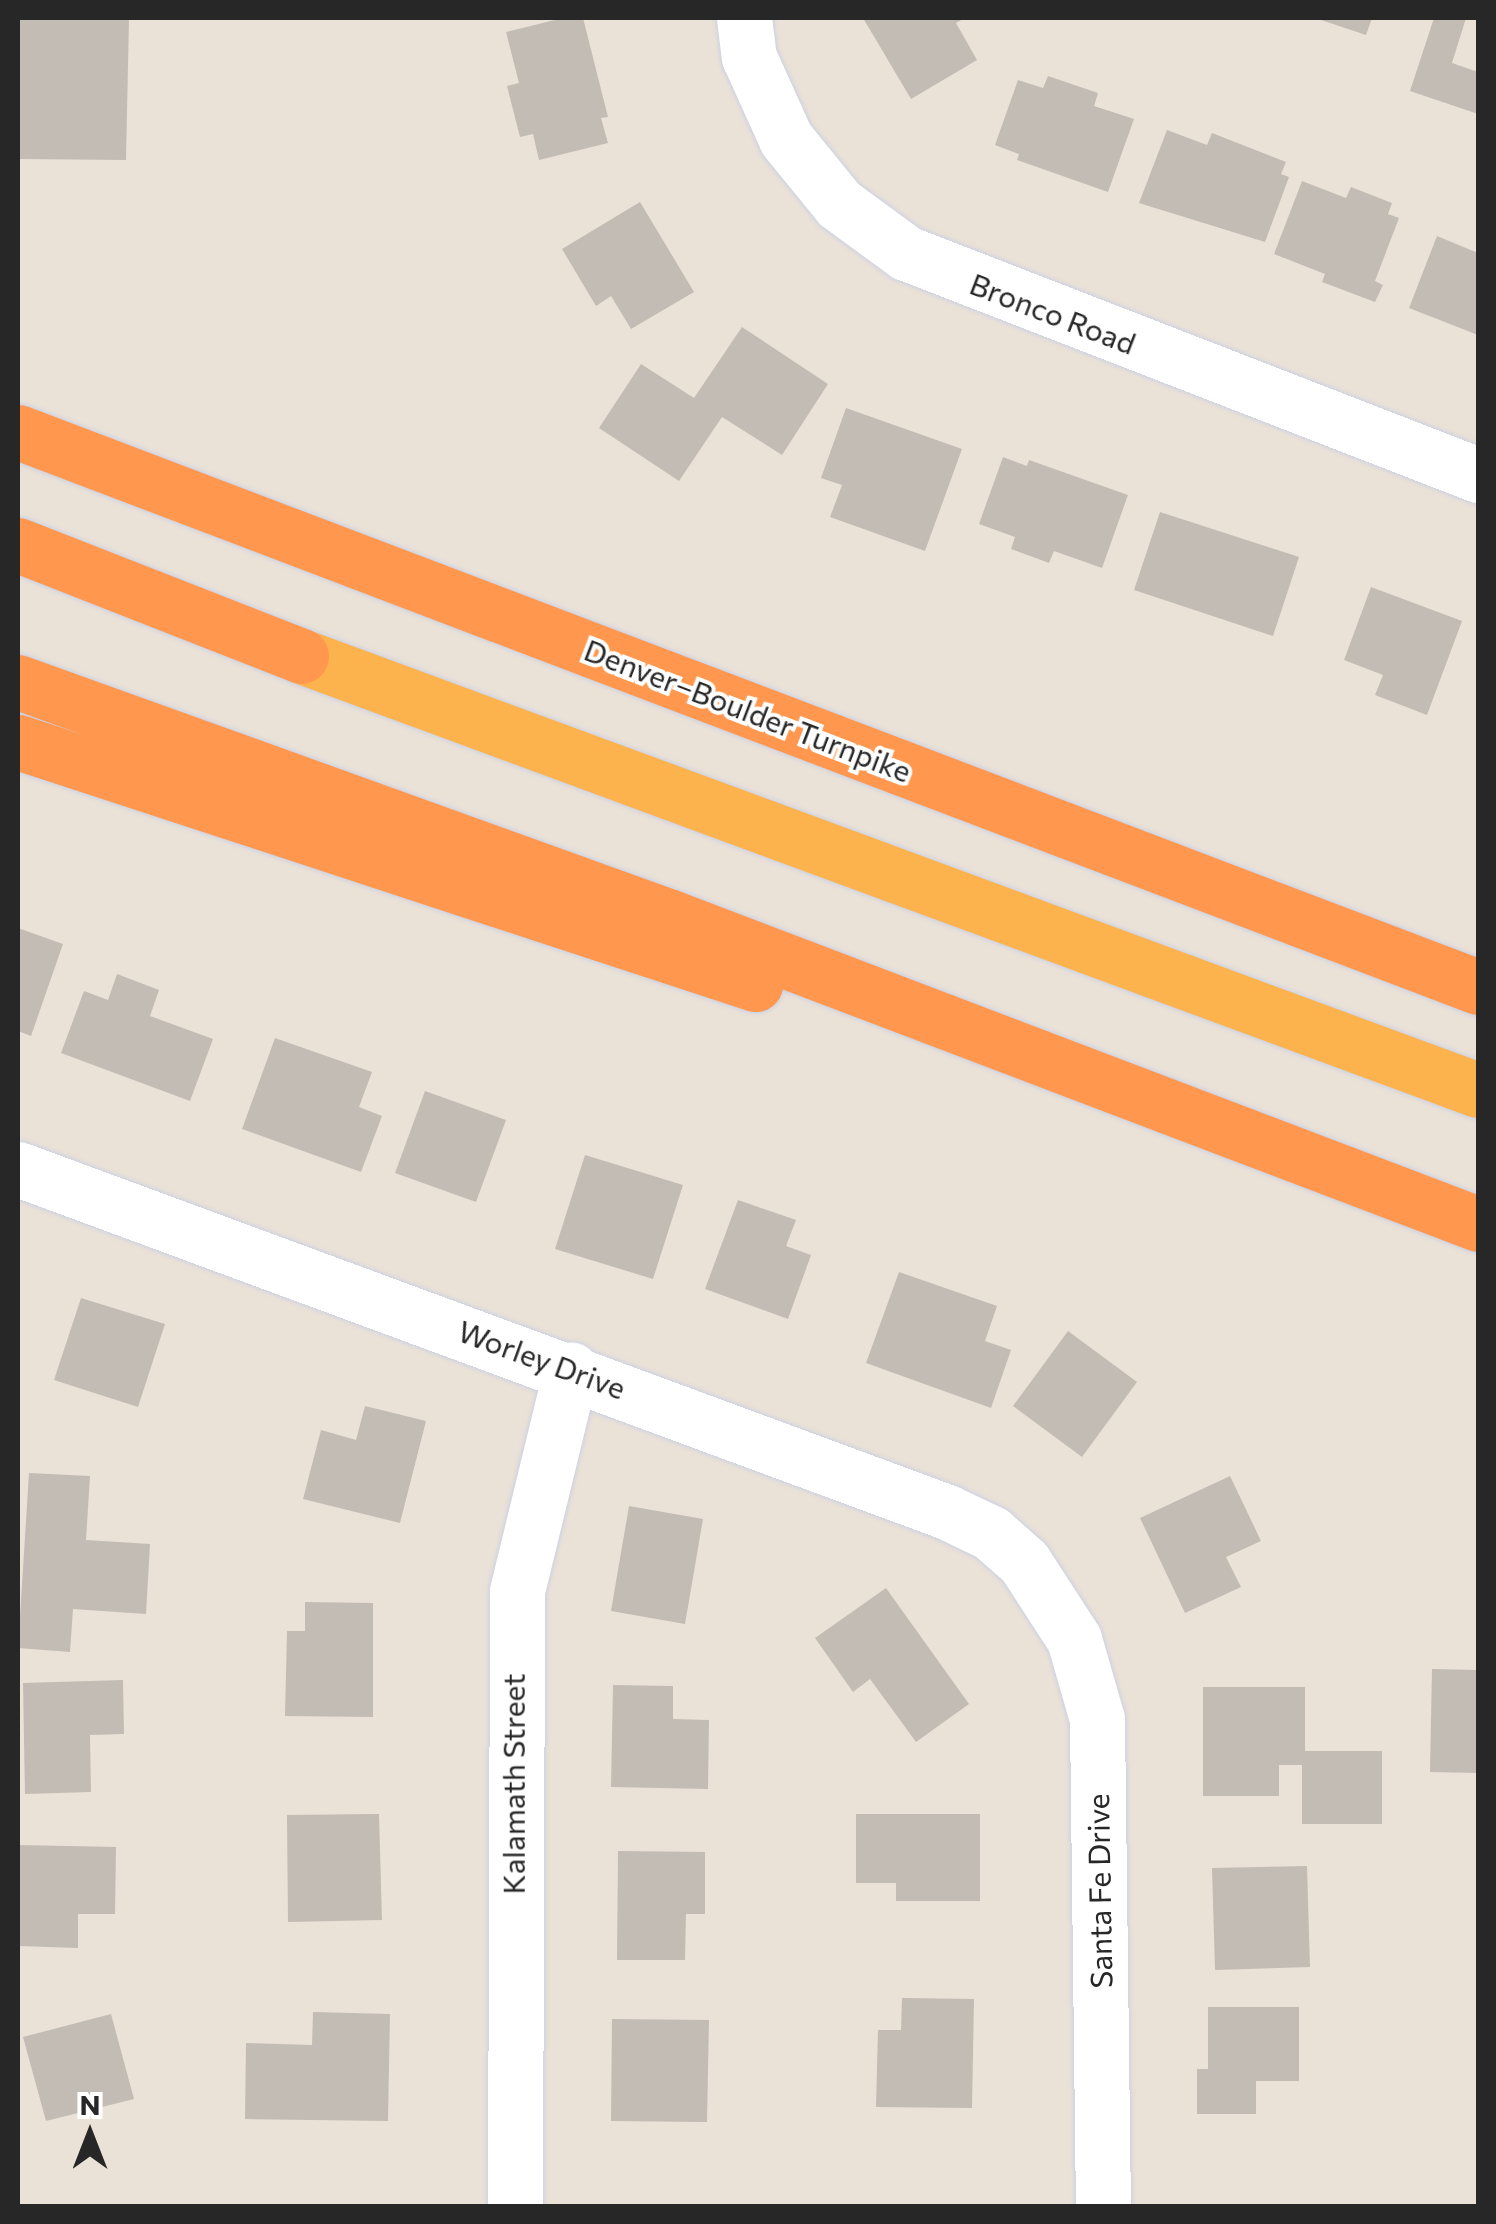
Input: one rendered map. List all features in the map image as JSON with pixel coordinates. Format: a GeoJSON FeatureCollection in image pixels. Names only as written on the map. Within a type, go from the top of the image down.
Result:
{"type":"FeatureCollection","features":[{"type":"Feature","properties":{"kind":"highway","name":"Denver–Boulder Turnpike"},"geometry":{"type":"LineString","coordinates":[[18,432],[1478,987]]}},
{"type":"Feature","properties":{"kind":"highway"},"geometry":{"type":"LineString","coordinates":[[18,545],[301,656],[1478,1090]]}},
{"type":"Feature","properties":{"kind":"highway"},"geometry":{"type":"LineString","coordinates":[[18,564],[301,656]]}},
{"type":"Feature","properties":{"kind":"highway"},"geometry":{"type":"LineString","coordinates":[[18,682],[668,916],[1478,1224]]}},
{"type":"Feature","properties":{"kind":"highway"},"geometry":{"type":"LineString","coordinates":[[18,742],[1296,1156]]}},
{"type":"Feature","properties":{"kind":"street","name":"Bronco Road"},"geometry":{"type":"LineString","coordinates":[[744,18],[749,57],[786,139],[839,204],[906,253],[1478,475]]}},
{"type":"Feature","properties":{"kind":"street","name":"Worley Drive"},"geometry":{"type":"LineString","coordinates":[[18,1169],[571,1368],[946,1512],[991,1533],[1044,1588]]}},
{"type":"Feature","properties":{"kind":"street","name":"Kalamath Street"},"geometry":{"type":"LineString","coordinates":[[515,2206],[517,1591],[571,1368]]}},
{"type":"Feature","properties":{"kind":"street","name":"Santa Fe Drive"},"geometry":{"type":"LineString","coordinates":[[1044,1588],[1074,1639],[1097,1720],[1103,2206]]}},
{"type":"Feature","properties":{"kind":"building"},"geometry":{"type":"Polygon","coordinates":[[[18,18],[129,18],[126,160],[18,159],[18,18]]]}},
{"type":"Feature","properties":{"kind":"building"},"geometry":{"type":"Polygon","coordinates":[[[563,18],[583,18],[608,117],[601,118],[608,143],[539,160],[533,134],[520,137],[507,86],[519,83],[506,32],[563,18]]]}},
{"type":"Feature","properties":{"kind":"building"},"geometry":{"type":"Polygon","coordinates":[[[863,18],[965,18],[956,23],[977,60],[911,99],[863,18]]]}},
{"type":"Feature","properties":{"kind":"building"},"geometry":{"type":"Polygon","coordinates":[[[1315,18],[1372,18],[1366,35],[1315,18]]]}},
{"type":"Feature","properties":{"kind":"building"},"geometry":{"type":"Polygon","coordinates":[[[1434,18],[1466,18],[1452,63],[1478,72],[1478,114],[1410,91],[1434,18]]]}},
{"type":"Feature","properties":{"kind":"building"},"geometry":{"type":"Polygon","coordinates":[[[1048,76],[1098,93],[1094,106],[1134,119],[1108,192],[1017,160],[1019,154],[995,145],[1018,80],[1043,88],[1048,76]]]}},
{"type":"Feature","properties":{"kind":"building"},"geometry":{"type":"Polygon","coordinates":[[[1167,130],[1207,145],[1212,133],[1286,162],[1281,174],[1289,177],[1265,242],[1139,203],[1167,130]]]}},
{"type":"Feature","properties":{"kind":"building"},"geometry":{"type":"Polygon","coordinates":[[[1302,181],[1346,198],[1351,187],[1392,203],[1388,214],[1399,218],[1375,281],[1383,285],[1375,302],[1322,282],[1325,274],[1274,254],[1302,181]]]}},
{"type":"Feature","properties":{"kind":"building"},"geometry":{"type":"Polygon","coordinates":[[[640,202],[694,292],[631,329],[611,296],[596,306],[562,249],[640,202]]]}},
{"type":"Feature","properties":{"kind":"building"},"geometry":{"type":"Polygon","coordinates":[[[1437,236],[1478,253],[1478,335],[1409,308],[1437,236]]]}},
{"type":"Feature","properties":{"kind":"building"},"geometry":{"type":"Polygon","coordinates":[[[742,327],[828,384],[782,455],[722,417],[679,481],[599,428],[641,364],[694,398],[742,327]]]}},
{"type":"Feature","properties":{"kind":"building"},"geometry":{"type":"Polygon","coordinates":[[[846,408],[962,449],[925,551],[830,517],[842,485],[821,478],[846,408]]]}},
{"type":"Feature","properties":{"kind":"building"},"geometry":{"type":"Polygon","coordinates":[[[1003,457],[1027,466],[1029,460],[1128,495],[1102,568],[1054,551],[1049,563],[1011,549],[1015,537],[979,524],[1003,457]]]}},
{"type":"Feature","properties":{"kind":"building"},"geometry":{"type":"Polygon","coordinates":[[[1160,512],[1299,557],[1273,636],[1134,590],[1160,512]]]}},
{"type":"Feature","properties":{"kind":"building"},"geometry":{"type":"Polygon","coordinates":[[[1371,587],[1462,621],[1427,715],[1375,695],[1383,675],[1344,660],[1371,587]]]}},
{"type":"Feature","properties":{"kind":"building"},"geometry":{"type":"Polygon","coordinates":[[[18,928],[63,944],[31,1036],[18,1031],[18,928]]]}},
{"type":"Feature","properties":{"kind":"building"},"geometry":{"type":"Polygon","coordinates":[[[117,974],[159,990],[150,1016],[213,1039],[190,1101],[61,1053],[84,991],[108,1000],[117,974]]]}},
{"type":"Feature","properties":{"kind":"building"},"geometry":{"type":"Polygon","coordinates":[[[275,1038],[372,1072],[359,1107],[382,1116],[361,1172],[242,1129],[275,1038]]]}},
{"type":"Feature","properties":{"kind":"building"},"geometry":{"type":"Polygon","coordinates":[[[425,1091],[506,1120],[476,1202],[395,1173],[425,1091]]]}},
{"type":"Feature","properties":{"kind":"building"},"geometry":{"type":"Polygon","coordinates":[[[585,1155],[683,1185],[653,1279],[555,1249],[585,1155]]]}},
{"type":"Feature","properties":{"kind":"building"},"geometry":{"type":"Polygon","coordinates":[[[738,1200],[796,1220],[786,1246],[811,1255],[788,1319],[705,1289],[738,1200]]]}},
{"type":"Feature","properties":{"kind":"building"},"geometry":{"type":"Polygon","coordinates":[[[899,1272],[997,1306],[985,1341],[1011,1350],[991,1408],[866,1363],[899,1272]]]}},
{"type":"Feature","properties":{"kind":"building"},"geometry":{"type":"Polygon","coordinates":[[[81,1298],[165,1324],[138,1407],[54,1380],[81,1298]]]}},
{"type":"Feature","properties":{"kind":"building"},"geometry":{"type":"Polygon","coordinates":[[[1068,1331],[1137,1382],[1082,1457],[1013,1406],[1068,1331]]]}},
{"type":"Feature","properties":{"kind":"building"},"geometry":{"type":"Polygon","coordinates":[[[365,1406],[426,1421],[400,1523],[303,1499],[321,1430],[356,1440],[365,1406]]]}},
{"type":"Feature","properties":{"kind":"building"},"geometry":{"type":"Polygon","coordinates":[[[29,1473],[90,1476],[86,1540],[150,1544],[146,1614],[73,1609],[70,1652],[18,1648],[29,1473]]]}},
{"type":"Feature","properties":{"kind":"building"},"geometry":{"type":"Polygon","coordinates":[[[1230,1476],[1261,1541],[1226,1557],[1241,1587],[1185,1613],[1140,1518],[1230,1476]]]}},
{"type":"Feature","properties":{"kind":"building"},"geometry":{"type":"Polygon","coordinates":[[[629,1506],[703,1519],[685,1624],[611,1611],[629,1506]]]}},
{"type":"Feature","properties":{"kind":"building"},"geometry":{"type":"Polygon","coordinates":[[[886,1588],[969,1704],[916,1742],[870,1679],[853,1692],[815,1638],[886,1588]]]}},
{"type":"Feature","properties":{"kind":"building"},"geometry":{"type":"Polygon","coordinates":[[[305,1602],[373,1603],[373,1717],[285,1716],[287,1631],[305,1631],[305,1602]]]}},
{"type":"Feature","properties":{"kind":"building"},"geometry":{"type":"Polygon","coordinates":[[[1432,1669],[1478,1670],[1478,1773],[1430,1772],[1432,1669]]]}},
{"type":"Feature","properties":{"kind":"building"},"geometry":{"type":"Polygon","coordinates":[[[123,1680],[124,1734],[90,1735],[91,1792],[25,1794],[23,1683],[123,1680]]]}},
{"type":"Feature","properties":{"kind":"building"},"geometry":{"type":"Polygon","coordinates":[[[613,1685],[673,1686],[673,1719],[709,1720],[708,1789],[611,1787],[613,1685]]]}},
{"type":"Feature","properties":{"kind":"building"},"geometry":{"type":"Polygon","coordinates":[[[1203,1687],[1305,1687],[1305,1751],[1382,1751],[1382,1824],[1302,1824],[1302,1765],[1279,1765],[1279,1796],[1203,1796],[1203,1687]]]}},
{"type":"Feature","properties":{"kind":"building"},"geometry":{"type":"Polygon","coordinates":[[[379,1814],[382,1920],[288,1922],[287,1815],[379,1814]]]}},
{"type":"Feature","properties":{"kind":"building"},"geometry":{"type":"Polygon","coordinates":[[[856,1814],[980,1814],[980,1901],[896,1901],[896,1883],[856,1883],[856,1814]]]}},
{"type":"Feature","properties":{"kind":"building"},"geometry":{"type":"Polygon","coordinates":[[[18,1845],[116,1847],[115,1914],[78,1914],[78,1948],[18,1946],[18,1845]]]}},
{"type":"Feature","properties":{"kind":"building"},"geometry":{"type":"Polygon","coordinates":[[[618,1851],[705,1852],[705,1914],[686,1914],[685,1960],[617,1960],[618,1851]]]}},
{"type":"Feature","properties":{"kind":"building"},"geometry":{"type":"Polygon","coordinates":[[[1307,1866],[1310,1967],[1215,1970],[1212,1868],[1307,1866]]]}},
{"type":"Feature","properties":{"kind":"building"},"geometry":{"type":"Polygon","coordinates":[[[902,1998],[974,1999],[972,2108],[876,2107],[878,2030],[901,2030],[902,1998]]]}},
{"type":"Feature","properties":{"kind":"building"},"geometry":{"type":"Polygon","coordinates":[[[1208,2007],[1299,2007],[1299,2081],[1256,2081],[1256,2114],[1197,2114],[1197,2069],[1208,2069],[1208,2007]]]}},
{"type":"Feature","properties":{"kind":"building"},"geometry":{"type":"Polygon","coordinates":[[[313,2012],[390,2014],[388,2121],[245,2119],[246,2043],[312,2045],[313,2012]]]}},
{"type":"Feature","properties":{"kind":"building"},"geometry":{"type":"Polygon","coordinates":[[[111,2014],[134,2099],[46,2121],[23,2037],[111,2014]]]}},
{"type":"Feature","properties":{"kind":"building"},"geometry":{"type":"Polygon","coordinates":[[[612,2019],[709,2020],[707,2122],[611,2121],[612,2019]]]}}]}
